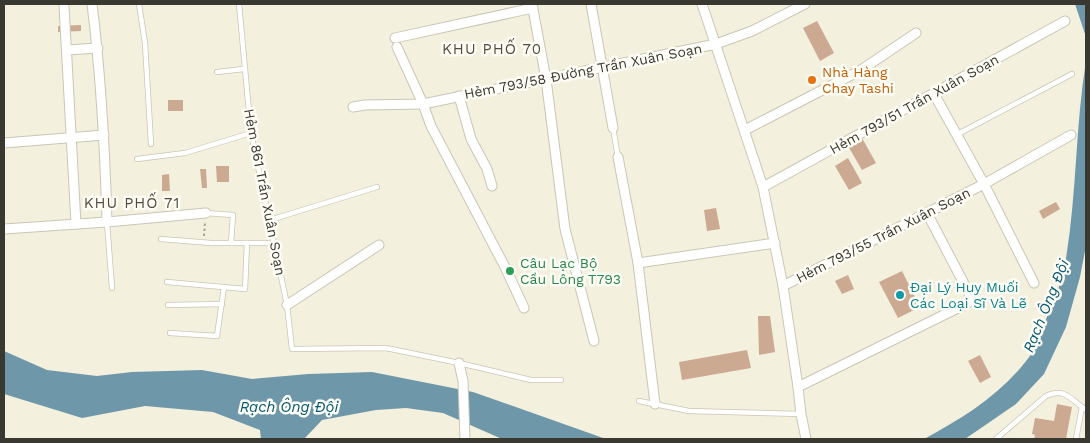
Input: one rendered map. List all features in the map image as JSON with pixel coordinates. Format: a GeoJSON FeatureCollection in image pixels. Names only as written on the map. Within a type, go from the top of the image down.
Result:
{"type":"FeatureCollection","features":[{"type":"Feature","properties":{"kind":"street"},"geometry":{"type":"LineString","coordinates":[[92,4],[98,48],[104,135],[107,222]]}},
{"type":"Feature","properties":{"kind":"street"},"geometry":{"type":"LineString","coordinates":[[590,4],[613,128]]}},
{"type":"Feature","properties":{"kind":"street"},"geometry":{"type":"LineString","coordinates":[[702,4],[763,187],[783,286],[798,387],[800,414],[805,435]]}},
{"type":"Feature","properties":{"kind":"street","name":"Hẻm 793/58 Đường Trần Xuân Soạn"},"geometry":{"type":"LineString","coordinates":[[353,108],[392,104],[423,104],[716,44],[752,30],[805,4]]}},
{"type":"Feature","properties":{"kind":"street"},"geometry":{"type":"LineString","coordinates":[[64,6],[76,224]]}},
{"type":"Feature","properties":{"kind":"street"},"geometry":{"type":"LineString","coordinates":[[524,308],[506,269],[431,126],[396,42],[532,6],[546,78],[565,229],[594,341]]}},
{"type":"Feature","properties":{"kind":"street","name":"Hẻm 793/51 Trần Xuân Soạn"},"geometry":{"type":"LineString","coordinates":[[763,187],[1065,21]]}},
{"type":"Feature","properties":{"kind":"street"},"geometry":{"type":"LineString","coordinates":[[745,130],[861,70],[916,33]]}},
{"type":"Feature","properties":{"kind":"street"},"geometry":{"type":"LineString","coordinates":[[67,50],[98,48]]}},
{"type":"Feature","properties":{"kind":"street","name":"Hẻm 793/55 Trần Xuân Soạn"},"geometry":{"type":"LineString","coordinates":[[934,94],[984,184],[1034,284]]}},
{"type":"Feature","properties":{"kind":"street"},"geometry":{"type":"LineString","coordinates":[[459,96],[471,139],[487,169],[492,186]]}},
{"type":"Feature","properties":{"kind":"street"},"geometry":{"type":"LineString","coordinates":[[4,143],[104,135]]}},
{"type":"Feature","properties":{"kind":"street","name":"Hẻm 793/55 Trần Xuân Soạn"},"geometry":{"type":"LineString","coordinates":[[783,286],[984,184],[1071,135]]}},
{"type":"Feature","properties":{"kind":"street"},"geometry":{"type":"LineString","coordinates":[[618,157],[638,263],[655,404]]}},
{"type":"Feature","properties":{"kind":"street"},"geometry":{"type":"LineString","coordinates":[[4,228],[107,222],[206,213]]}},
{"type":"Feature","properties":{"kind":"street"},"geometry":{"type":"LineString","coordinates":[[798,387],[970,302],[971,297],[927,213]]}},
{"type":"Feature","properties":{"kind":"street"},"geometry":{"type":"LineString","coordinates":[[638,263],[775,243]]}},
{"type":"Feature","properties":{"kind":"street"},"geometry":{"type":"LineString","coordinates":[[287,305],[379,245]]}},
{"type":"Feature","properties":{"kind":"street"},"geometry":{"type":"LineString","coordinates":[[460,363],[463,381],[465,439]]}},
{"type":"Feature","properties":{"kind":"lane"},"geometry":{"type":"LineString","coordinates":[[139,4],[145,43],[151,144]]}},
{"type":"Feature","properties":{"kind":"lane","name":"Hẻm 861 Trần Xuân Soạn"},"geometry":{"type":"LineString","coordinates":[[239,4],[251,134],[287,305],[292,349],[386,348],[460,363]]}},
{"type":"Feature","properties":{"kind":"lane"},"geometry":{"type":"LineString","coordinates":[[217,72],[244,69]]}},
{"type":"Feature","properties":{"kind":"lane"},"geometry":{"type":"LineString","coordinates":[[956,135],[1072,74]]}},
{"type":"Feature","properties":{"kind":"lane"},"geometry":{"type":"LineString","coordinates":[[613,128],[618,157]]}},
{"type":"Feature","properties":{"kind":"lane"},"geometry":{"type":"LineString","coordinates":[[138,160],[184,153],[251,134]]}},
{"type":"Feature","properties":{"kind":"lane"},"geometry":{"type":"LineString","coordinates":[[270,220],[377,187]]}},
{"type":"Feature","properties":{"kind":"lane"},"geometry":{"type":"LineString","coordinates":[[206,213],[233,215],[231,243]]}},
{"type":"Feature","properties":{"kind":"lane"},"geometry":{"type":"LineString","coordinates":[[107,222],[112,288]]}},
{"type":"Feature","properties":{"kind":"lane"},"geometry":{"type":"LineString","coordinates":[[161,239],[231,243],[275,243]]}},
{"type":"Feature","properties":{"kind":"lane"},"geometry":{"type":"LineString","coordinates":[[167,282],[245,289],[247,243]]}},
{"type":"Feature","properties":{"kind":"lane"},"geometry":{"type":"LineString","coordinates":[[170,333],[217,336],[224,287]]}},
{"type":"Feature","properties":{"kind":"lane"},"geometry":{"type":"LineString","coordinates":[[168,304],[222,304]]}},
{"type":"Feature","properties":{"kind":"lane"},"geometry":{"type":"LineString","coordinates":[[460,363],[531,380],[561,380]]}},
{"type":"Feature","properties":{"kind":"lane"},"geometry":{"type":"LineString","coordinates":[[996,439],[1046,396],[1056,392],[1066,395],[1084,409],[1076,439]]}},
{"type":"Feature","properties":{"kind":"lane"},"geometry":{"type":"LineString","coordinates":[[639,400],[689,411],[800,414]]}},
{"type":"Feature","properties":{"kind":"path"},"geometry":{"type":"LineString","coordinates":[[203,242],[206,213]]}},
{"type":"Feature","properties":{"kind":"water"},"geometry":{"type":"Polygon","coordinates":[[[1075,4],[1086,4],[1086,37],[1075,4]]]}},
{"type":"Feature","properties":{"kind":"water","name":"Rạch Ông Đội"},"geometry":{"type":"Polygon","coordinates":[[[1086,61],[1086,246],[1080,277],[1066,327],[1044,374],[1016,404],[965,439],[924,439],[954,422],[997,392],[1021,367],[1037,343],[1064,270],[1072,213],[1082,86],[1086,61]]]}},
{"type":"Feature","properties":{"kind":"water","name":"Rạch Ông Đội"},"geometry":{"type":"Polygon","coordinates":[[[4,351],[47,370],[97,376],[132,372],[202,370],[252,379],[308,374],[372,372],[473,392],[606,439],[502,439],[443,413],[406,408],[376,410],[322,420],[304,439],[261,439],[260,430],[213,412],[145,406],[82,418],[4,394],[4,351]]]}},
{"type":"Feature","properties":{"kind":"building"},"geometry":{"type":"Polygon","coordinates":[[[817,21],[834,53],[820,61],[803,28],[817,21]]]}},
{"type":"Feature","properties":{"kind":"building"},"geometry":{"type":"Polygon","coordinates":[[[81,25],[81,31],[58,32],[58,26],[81,25]]]}},
{"type":"Feature","properties":{"kind":"building"},"geometry":{"type":"Polygon","coordinates":[[[168,100],[183,100],[183,111],[168,111],[168,100]]]}},
{"type":"Feature","properties":{"kind":"building"},"geometry":{"type":"Polygon","coordinates":[[[862,138],[876,163],[862,170],[848,146],[862,138]]]}},
{"type":"Feature","properties":{"kind":"building"},"geometry":{"type":"Polygon","coordinates":[[[848,158],[862,183],[849,190],[835,166],[848,158]]]}},
{"type":"Feature","properties":{"kind":"building"},"geometry":{"type":"Polygon","coordinates":[[[216,166],[229,166],[229,182],[217,182],[216,166]]]}},
{"type":"Feature","properties":{"kind":"building"},"geometry":{"type":"Polygon","coordinates":[[[200,169],[206,169],[207,188],[202,188],[200,169]]]}},
{"type":"Feature","properties":{"kind":"building"},"geometry":{"type":"Polygon","coordinates":[[[169,174],[170,191],[162,191],[162,175],[169,174]]]}},
{"type":"Feature","properties":{"kind":"building"},"geometry":{"type":"Polygon","coordinates":[[[1056,202],[1060,209],[1043,219],[1039,211],[1056,202]]]}},
{"type":"Feature","properties":{"kind":"building"},"geometry":{"type":"Polygon","coordinates":[[[716,208],[720,229],[707,231],[704,210],[716,208]]]}},
{"type":"Feature","properties":{"kind":"building","name":"Đại Lý Huy Muối Các Loại Sĩ Và Lẽ"},"geometry":{"type":"Polygon","coordinates":[[[902,271],[920,307],[898,318],[879,282],[902,271]]]}},
{"type":"Feature","properties":{"kind":"building"},"geometry":{"type":"Polygon","coordinates":[[[848,275],[854,289],[842,294],[835,281],[848,275]]]}},
{"type":"Feature","properties":{"kind":"building"},"geometry":{"type":"Polygon","coordinates":[[[758,316],[770,316],[775,352],[759,355],[758,316]]]}},
{"type":"Feature","properties":{"kind":"building"},"geometry":{"type":"Polygon","coordinates":[[[747,350],[751,368],[682,380],[679,362],[747,350]]]}},
{"type":"Feature","properties":{"kind":"building"},"geometry":{"type":"Polygon","coordinates":[[[980,355],[991,377],[980,383],[968,361],[980,355]]]}},
{"type":"Feature","properties":{"kind":"building"},"geometry":{"type":"Polygon","coordinates":[[[1057,404],[1072,407],[1066,439],[1034,439],[1035,435],[1032,434],[1035,418],[1054,421],[1057,404]]]}},
{"type":"Feature","properties":{"kind":"place","name":"Nhà Hàng Chay Tashi"},"geometry":{"type":"Point","coordinates":[812,80]}},
{"type":"Feature","properties":{"kind":"place","name":"Câu Lạc Bộ Cầu Lông T793"},"geometry":{"type":"Point","coordinates":[510,271]}},
{"type":"Feature","properties":{"kind":"place","name":"Đại Lý Huy Muối Các Loại Sĩ Và Lẽ"},"geometry":{"type":"Point","coordinates":[900,295]}},
{"type":"Feature","properties":{"kind":"district","name":"KHU PHỐ 70"},"geometry":{"type":"Point","coordinates":[492,49]}},
{"type":"Feature","properties":{"kind":"district","name":"KHU PHỐ 71"},"geometry":{"type":"Point","coordinates":[132,203]}}]}
